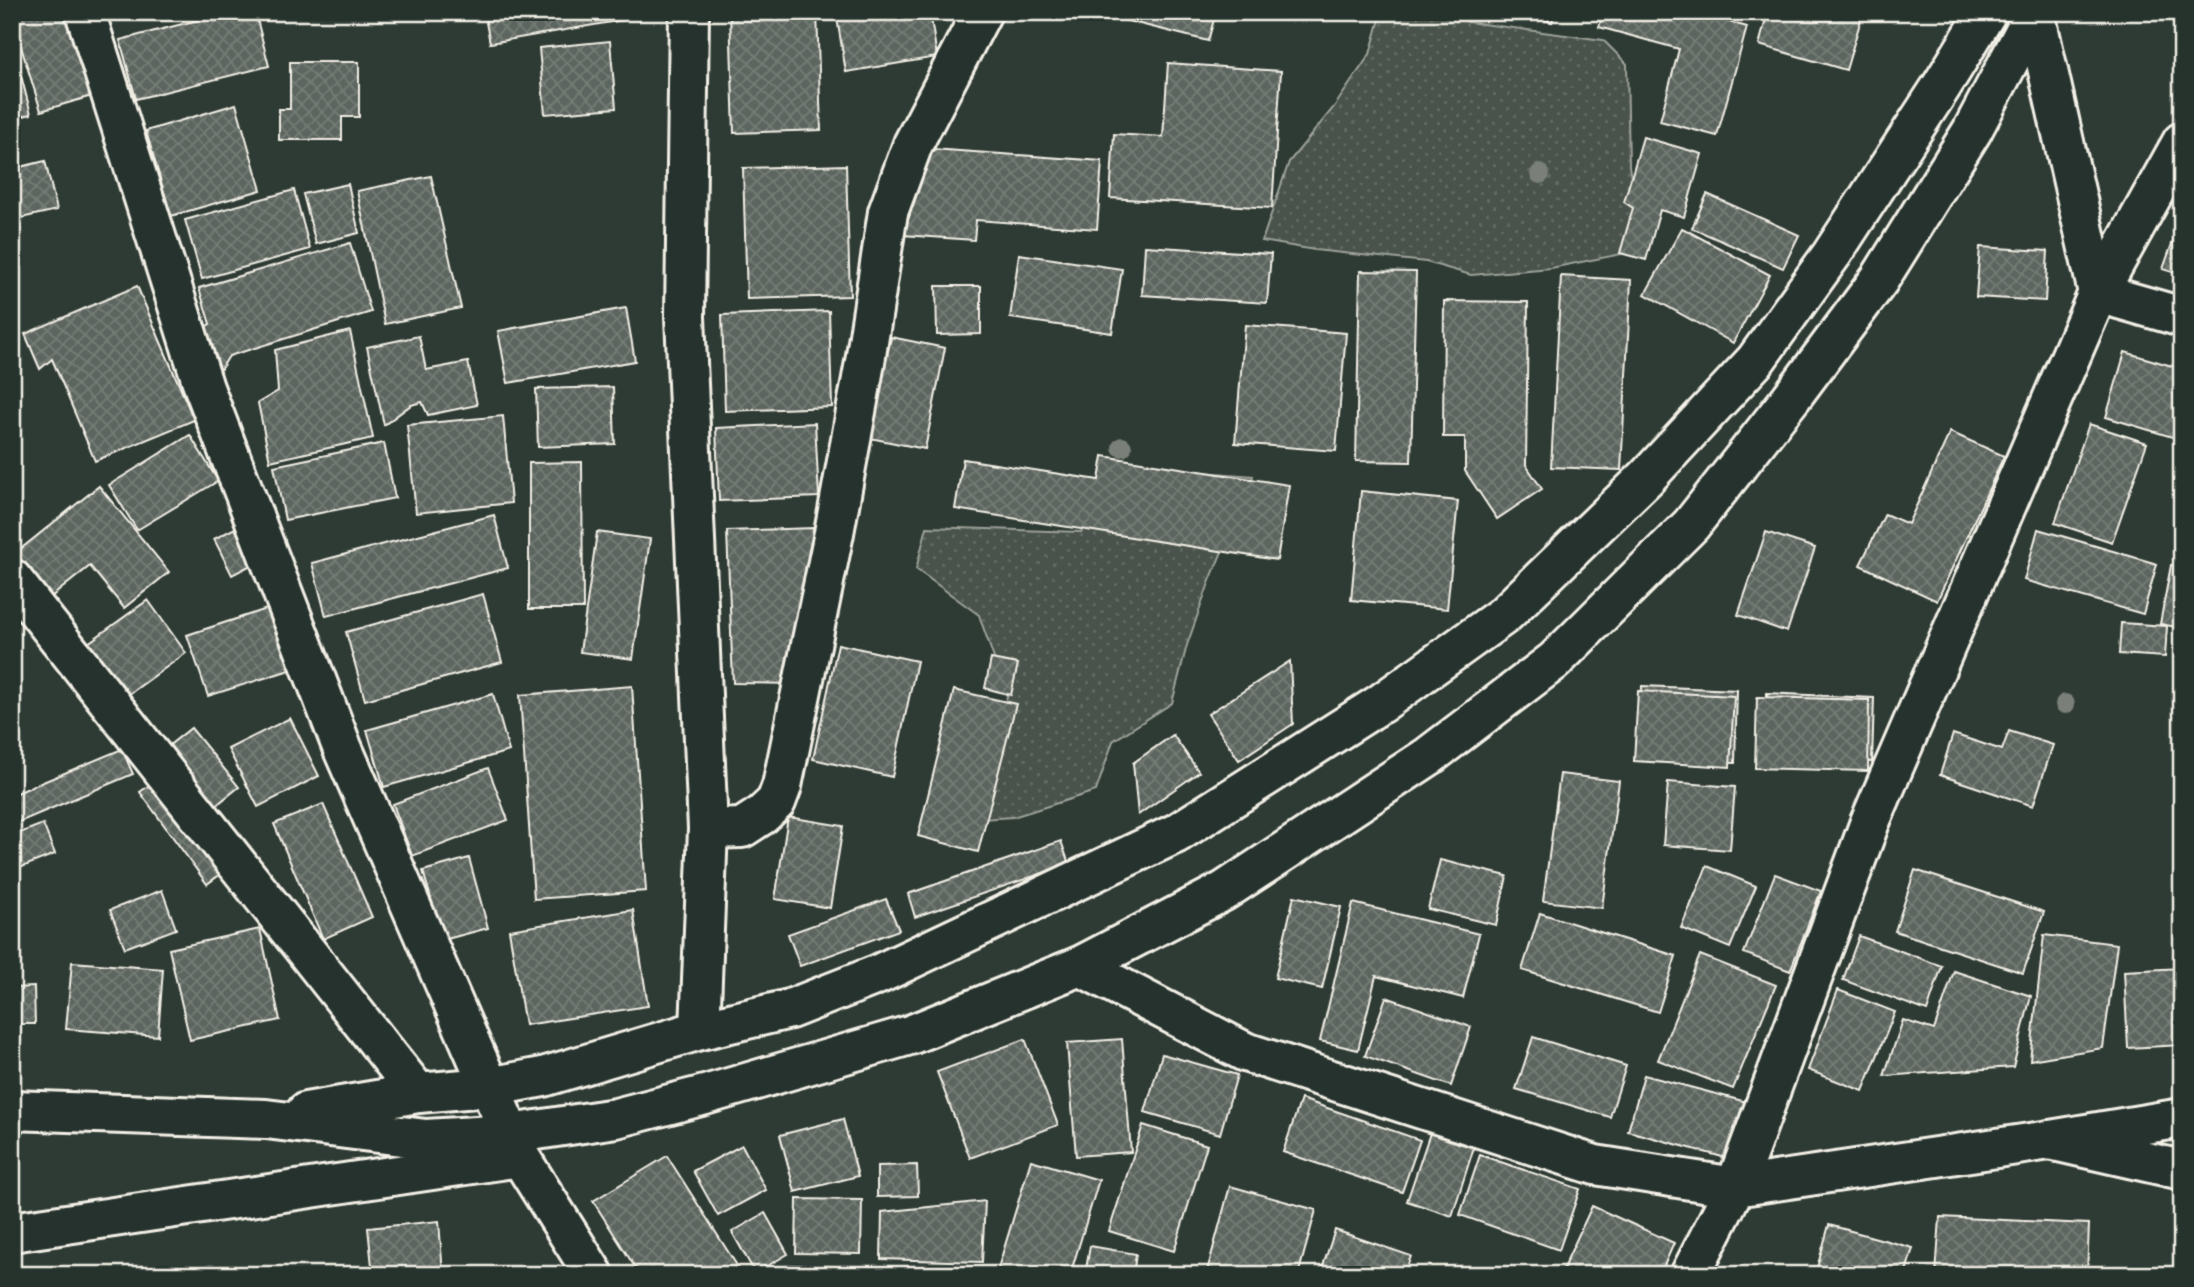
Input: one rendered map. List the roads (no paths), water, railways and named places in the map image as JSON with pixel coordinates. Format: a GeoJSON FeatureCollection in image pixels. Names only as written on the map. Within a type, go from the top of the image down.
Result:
{"type":"FeatureCollection","features":[{"type":"Feature","properties":{"kind":"street"},"geometry":{"type":"LineString","coordinates":[[86,12],[204,388],[342,747],[515,1145],[594,1275]]}},
{"type":"Feature","properties":{"kind":"street"},"geometry":{"type":"LineString","coordinates":[[689,12],[685,317],[708,829],[700,1030]]}},
{"type":"Feature","properties":{"kind":"street"},"geometry":{"type":"LineString","coordinates":[[708,829],[742,828],[776,802],[782,786],[865,362],[888,212],[913,145],[982,12]]}},
{"type":"Feature","properties":{"kind":"street"},"geometry":{"type":"LineString","coordinates":[[266,1119],[418,1093],[488,1087],[543,1077],[700,1030],[790,1009],[879,974],[1177,833],[1380,705],[1504,615],[1646,478],[1755,361],[1832,254],[1987,12]]}},
{"type":"Feature","properties":{"kind":"street"},"geometry":{"type":"LineString","coordinates":[[2035,13],[2098,293]]}},
{"type":"Feature","properties":{"kind":"street"},"geometry":{"type":"LineString","coordinates":[[12,1232],[515,1145],[718,1091],[910,1035],[1080,966],[1224,891],[1429,756],[1554,661],[1681,535],[1791,398],[1879,280],[1972,131],[2035,13]]}},
{"type":"Feature","properties":{"kind":"street"},"geometry":{"type":"LineString","coordinates":[[1690,1275],[1735,1187],[1870,822],[2098,293],[2182,142]]}},
{"type":"Feature","properties":{"kind":"street"},"geometry":{"type":"LineString","coordinates":[[2098,293],[2182,317]]}},
{"type":"Feature","properties":{"kind":"street"},"geometry":{"type":"LineString","coordinates":[[12,579],[418,1093]]}},
{"type":"Feature","properties":{"kind":"street"},"geometry":{"type":"LineString","coordinates":[[1080,966],[1245,1052],[1595,1166],[1735,1187],[2182,1118]]}},
{"type":"Feature","properties":{"kind":"street"},"geometry":{"type":"LineString","coordinates":[[12,1110],[266,1119],[426,1139],[515,1145]]}},
{"type":"Feature","properties":{"kind":"street"},"geometry":{"type":"LineString","coordinates":[[2050,1140],[2182,1170]]}}]}
